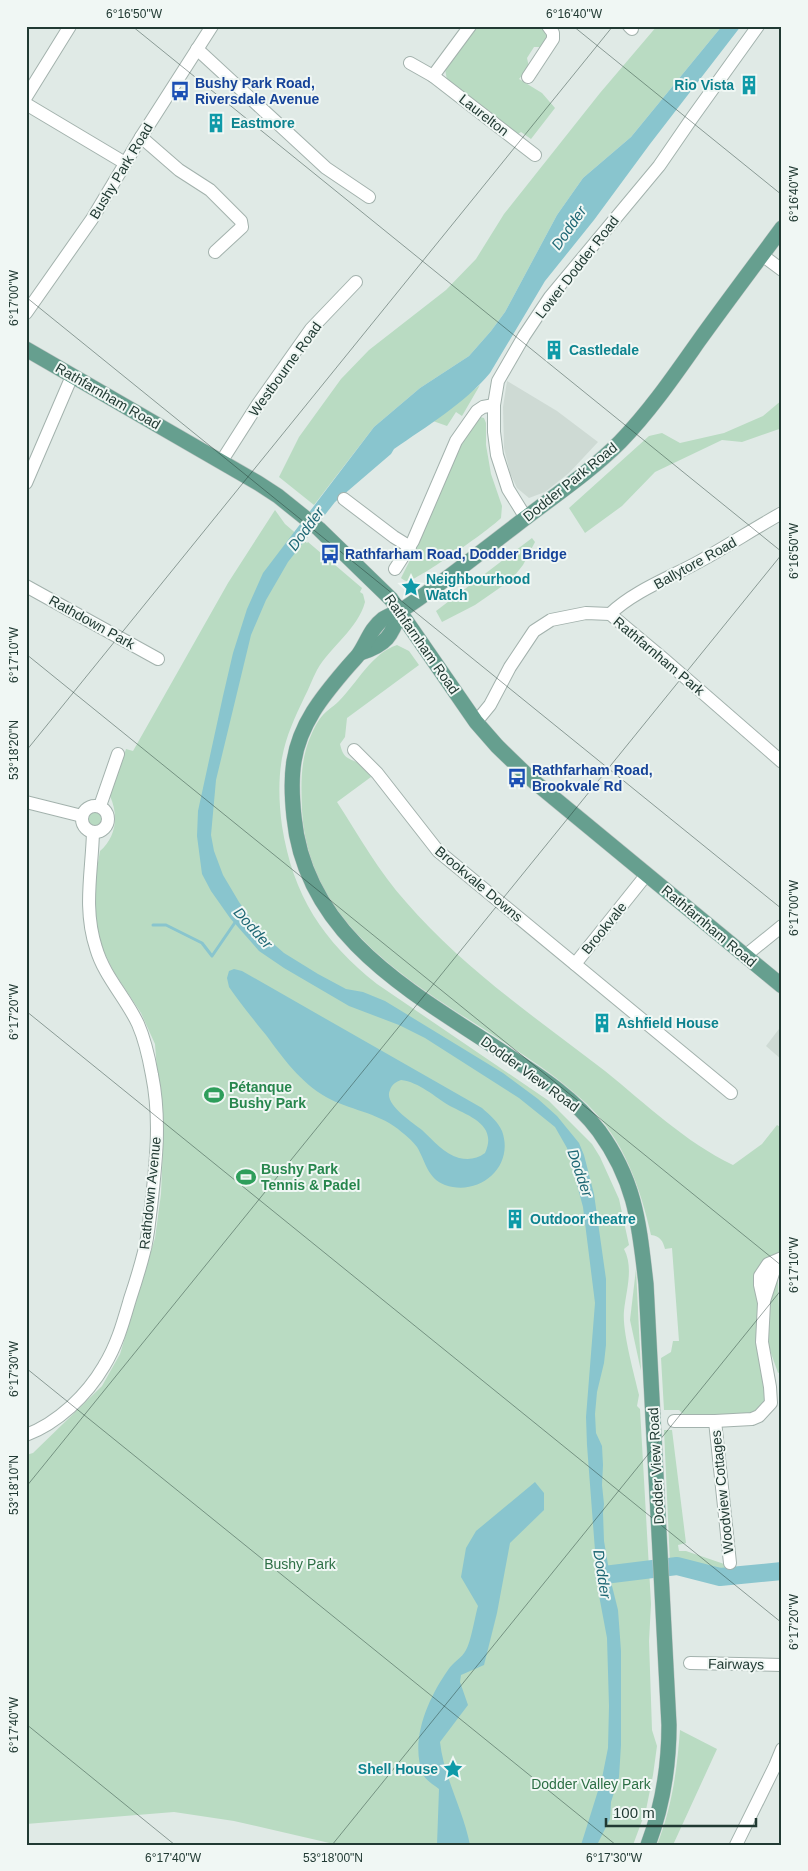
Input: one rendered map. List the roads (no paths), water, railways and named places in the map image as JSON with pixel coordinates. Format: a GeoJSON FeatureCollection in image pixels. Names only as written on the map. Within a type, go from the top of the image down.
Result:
{"type":"FeatureCollection","features":[{"type":"Feature","properties":{"kind":"main road","name":"Dodder Park Road"},"geometry":{"type":"LineString","coordinates":[[400,611],[580,478],[630,431],[664,389],[782,228]]}},
{"type":"Feature","properties":{"kind":"main road","name":"Rathfarnham Road"},"geometry":{"type":"LineString","coordinates":[[26,349],[258,484],[298,512],[380,586],[400,611],[476,722],[497,746],[531,779],[782,986]]}},
{"type":"Feature","properties":{"kind":"main road","name":"Dodder View Road"},"geometry":{"type":"LineString","coordinates":[[400,611],[394,630],[378,648],[360,653],[312,712],[298,744],[294,765],[293,796],[297,837],[304,865],[322,903],[339,927],[358,948],[395,979],[519,1062],[563,1095],[592,1123],[620,1164],[632,1193],[636,1209],[646,1284],[666,1638],[669,1756],[662,1802],[648,1845]]}},
{"type":"Feature","properties":{"kind":"street"},"geometry":{"type":"LineString","coordinates":[[26,97],[70,26]]}},
{"type":"Feature","properties":{"kind":"street","name":"Bushy Park Road"},"geometry":{"type":"LineString","coordinates":[[26,313],[92,218],[212,26]]}},
{"type":"Feature","properties":{"kind":"street"},"geometry":{"type":"LineString","coordinates":[[433,76],[470,26]]}},
{"type":"Feature","properties":{"kind":"street"},"geometry":{"type":"LineString","coordinates":[[528,77],[553,38],[553,33],[548,26]]}},
{"type":"Feature","properties":{"kind":"street","name":"Lower Dodder Road"},"geometry":{"type":"LineString","coordinates":[[526,518],[508,489],[497,455],[494,432],[494,405],[498,381],[541,309],[659,166],[758,26]]}},
{"type":"Feature","properties":{"kind":"street"},"geometry":{"type":"LineString","coordinates":[[198,50],[326,168],[369,197]]}},
{"type":"Feature","properties":{"kind":"street","name":"Laurelton"},"geometry":{"type":"LineString","coordinates":[[410,63],[433,76],[535,154]]}},
{"type":"Feature","properties":{"kind":"street"},"geometry":{"type":"LineString","coordinates":[[26,104],[125,163]]}},
{"type":"Feature","properties":{"kind":"street"},"geometry":{"type":"LineString","coordinates":[[141,137],[179,170],[210,190],[241,221],[242,227],[215,252]]}},
{"type":"Feature","properties":{"kind":"street"},"geometry":{"type":"LineString","coordinates":[[762,255],[782,270]]}},
{"type":"Feature","properties":{"kind":"street","name":"Westbourne Road"},"geometry":{"type":"LineString","coordinates":[[221,462],[311,329],[356,282]]}},
{"type":"Feature","properties":{"kind":"street"},"geometry":{"type":"LineString","coordinates":[[26,483],[72,376]]}},
{"type":"Feature","properties":{"kind":"street"},"geometry":{"type":"LineString","coordinates":[[395,569],[410,547],[456,441],[477,411],[483,407],[494,405]]}},
{"type":"Feature","properties":{"kind":"street"},"geometry":{"type":"LineString","coordinates":[[344,499],[394,538],[410,547]]}},
{"type":"Feature","properties":{"kind":"street","name":"Ballytore Road"},"geometry":{"type":"LineString","coordinates":[[610,614],[619,605],[636,595],[779,519]]}},
{"type":"Feature","properties":{"kind":"street","name":"Rathdown Park"},"geometry":{"type":"LineString","coordinates":[[26,586],[158,659]]}},
{"type":"Feature","properties":{"kind":"street","name":"Rathfarnham Park"},"geometry":{"type":"LineString","coordinates":[[476,722],[490,705],[510,667],[534,631],[551,620],[586,613],[610,614],[782,762]]}},
{"type":"Feature","properties":{"kind":"street","name":"Brookvale Downs"},"geometry":{"type":"LineString","coordinates":[[354,750],[377,773],[438,851],[575,964]]}},
{"type":"Feature","properties":{"kind":"street"},"geometry":{"type":"LineString","coordinates":[[100,806],[118,754]]}},
{"type":"Feature","properties":{"kind":"street"},"geometry":{"type":"LineString","coordinates":[[26,802],[82,816]]}},
{"type":"Feature","properties":{"kind":"street"},"geometry":{"type":"LineString","coordinates":[[100,806],[108,815],[108,823],[103,829],[93,832],[83,824],[82,816],[89,807],[100,806]]}},
{"type":"Feature","properties":{"kind":"street","name":"Rathdown Avenue"},"geometry":{"type":"LineString","coordinates":[[26,1435],[58,1418],[84,1393],[104,1367],[117,1342],[145,1250],[157,1156],[157,1121],[153,1078],[147,1049],[138,1024],[102,962],[91,933],[88,888],[93,832]]}},
{"type":"Feature","properties":{"kind":"street","name":"Brookvale"},"geometry":{"type":"LineString","coordinates":[[648,874],[575,964],[732,1093]]}},
{"type":"Feature","properties":{"kind":"street"},"geometry":{"type":"LineString","coordinates":[[745,956],[782,926]]}},
{"type":"Feature","properties":{"kind":"street"},"geometry":{"type":"LineString","coordinates":[[674,1421],[715,1422],[752,1419],[776,1407],[770,1387],[762,1342],[764,1303],[760,1276],[768,1264],[779,1259]]}},
{"type":"Feature","properties":{"kind":"street","name":"Woodview Cottages"},"geometry":{"type":"LineString","coordinates":[[715,1422],[730,1563]]}},
{"type":"Feature","properties":{"kind":"street","name":"Fairways"},"geometry":{"type":"LineString","coordinates":[[690,1663],[782,1665]]}},
{"type":"Feature","properties":{"kind":"street"},"geometry":{"type":"LineString","coordinates":[[736,1845],[782,1749]]}},
{"type":"Feature","properties":{"kind":"water","name":"Dodder"},"geometry":{"type":"Polygon","coordinates":[[[722,26],[741,26],[594,220],[545,281],[490,373],[457,405],[394,449],[391,454],[335,502],[288,562],[266,600],[251,635],[216,780],[211,835],[214,851],[223,875],[239,902],[260,932],[284,953],[346,989],[363,992],[385,1001],[503,1073],[557,1116],[579,1143],[584,1155],[594,1194],[606,1279],[606,1345],[595,1414],[596,1433],[602,1446],[604,1541],[618,1610],[621,1651],[621,1745],[619,1777],[611,1802],[610,1819],[597,1845],[581,1845],[602,1778],[608,1748],[609,1706],[607,1638],[598,1590],[586,1417],[595,1303],[583,1207],[567,1148],[555,1127],[519,1098],[425,1038],[399,1025],[349,1006],[259,951],[230,918],[211,891],[202,874],[197,836],[198,811],[233,653],[247,609],[263,573],[374,427],[420,388],[469,356],[491,331],[505,312],[557,215],[583,178],[631,137],[722,26]]]}},
{"type":"Feature","properties":{"kind":"water"},"geometry":{"type":"Polygon","coordinates":[[[234,969],[242,971],[482,1108],[491,1116],[502,1131],[505,1144],[499,1167],[481,1183],[470,1187],[458,1188],[439,1182],[431,1174],[417,1147],[398,1129],[372,1115],[326,1097],[300,1077],[229,987],[227,978],[229,971],[234,969]],[[401,1080],[397,1082],[390,1090],[389,1095],[394,1107],[444,1150],[454,1156],[470,1159],[485,1153],[488,1135],[485,1128],[473,1118],[408,1081],[401,1080]]]}},
{"type":"Feature","properties":{"kind":"water"},"geometry":{"type":"Polygon","coordinates":[[[535,1482],[544,1493],[544,1510],[510,1543],[497,1613],[484,1665],[461,1675],[460,1682],[468,1705],[440,1742],[445,1768],[470,1845],[437,1845],[439,1789],[424,1776],[419,1761],[418,1747],[423,1719],[434,1693],[448,1670],[466,1650],[473,1629],[478,1606],[461,1577],[466,1548],[476,1531],[535,1482]]]}},
{"type":"Feature","properties":{"kind":"waterway","name":"Dodder"},"geometry":{"type":"LineString","coordinates":[[153,925],[166,925],[202,943],[212,956],[236,921]]}},
{"type":"Feature","properties":{"kind":"waterway","name":"Dodder"},"geometry":{"type":"LineString","coordinates":[[604,1575],[677,1566],[720,1577],[782,1571]]}},
{"type":"Feature","properties":{"kind":"place","name":"Rio Vista"},"geometry":{"type":"Point","coordinates":[749,85]}},
{"type":"Feature","properties":{"kind":"place","name":"Bushy Park Road, Riversdale Avenue"},"geometry":{"type":"Point","coordinates":[180,91]}},
{"type":"Feature","properties":{"kind":"place","name":"Eastmore"},"geometry":{"type":"Point","coordinates":[216,123]}},
{"type":"Feature","properties":{"kind":"place","name":"Castledale"},"geometry":{"type":"Point","coordinates":[554,350]}},
{"type":"Feature","properties":{"kind":"place","name":"Rathfarham Road, Dodder Bridge"},"geometry":{"type":"Point","coordinates":[330,554]}},
{"type":"Feature","properties":{"kind":"place","name":"Neighbourhood Watch"},"geometry":{"type":"Point","coordinates":[411,587]}},
{"type":"Feature","properties":{"kind":"place","name":"Rathfarham Road, Brookvale Rd"},"geometry":{"type":"Point","coordinates":[517,778]}},
{"type":"Feature","properties":{"kind":"place","name":"Ashfield House"},"geometry":{"type":"Point","coordinates":[602,1023]}},
{"type":"Feature","properties":{"kind":"place","name":"Pétanque Bushy Park"},"geometry":{"type":"Point","coordinates":[214,1095]}},
{"type":"Feature","properties":{"kind":"place","name":"Bushy Park Tennis & Padel"},"geometry":{"type":"Point","coordinates":[246,1177]}},
{"type":"Feature","properties":{"kind":"place","name":"Outdoor theatre"},"geometry":{"type":"Point","coordinates":[515,1219]}},
{"type":"Feature","properties":{"kind":"place","name":"Shell House"},"geometry":{"type":"Point","coordinates":[453,1769]}},
{"type":"Feature","properties":{"kind":"park label","name":"Bushy Park"},"geometry":{"type":"Point","coordinates":[300,1564]}},
{"type":"Feature","properties":{"kind":"park label","name":"Dodder Valley Park"},"geometry":{"type":"Point","coordinates":[591,1784]}}]}
